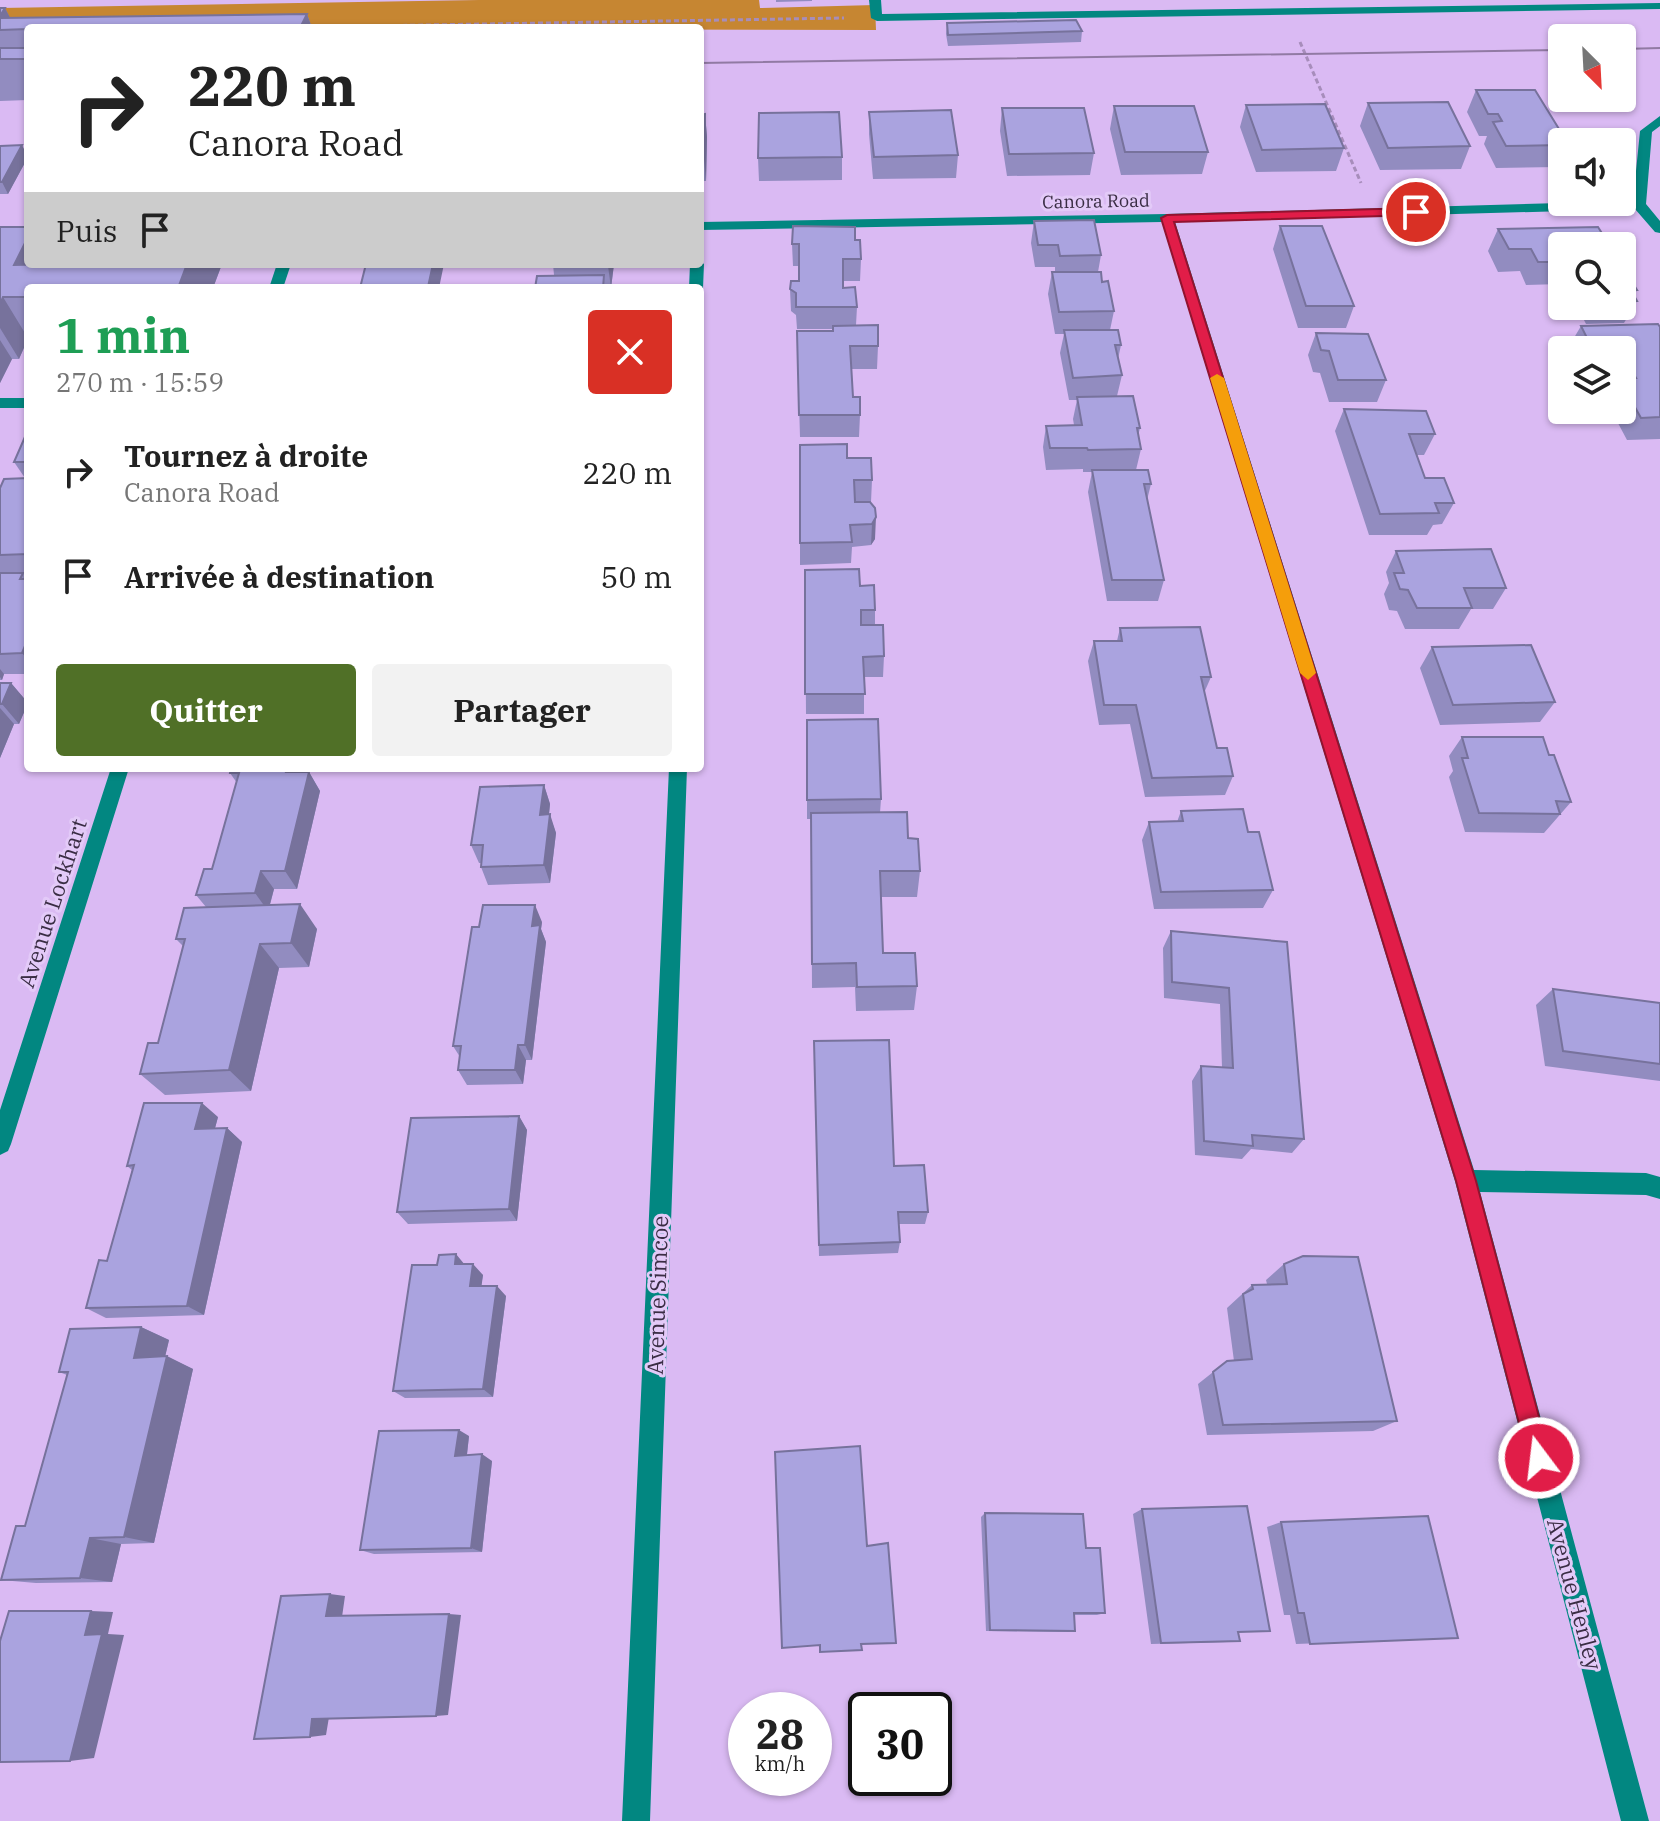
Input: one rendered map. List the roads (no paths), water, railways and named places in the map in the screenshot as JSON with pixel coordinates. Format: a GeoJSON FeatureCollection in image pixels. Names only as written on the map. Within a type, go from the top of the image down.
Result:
{"type":"FeatureCollection","features":[{"type":"Feature","properties":{"kind":"street"},"geometry":{"type":"LineString","coordinates":[[875,0],[877,18],[1660,6]]}},
{"type":"Feature","properties":{"kind":"street"},"geometry":{"type":"LineString","coordinates":[[1260,0],[1269,12]]}},
{"type":"Feature","properties":{"kind":"street"},"geometry":{"type":"LineString","coordinates":[[1660,120],[1646,131],[1639,205],[1660,229]]}},
{"type":"Feature","properties":{"kind":"street","name":"Canora Road"},"geometry":{"type":"LineString","coordinates":[[704,226],[1167,218],[1639,205]]}},
{"type":"Feature","properties":{"kind":"street","name":"Avenue Henley"},"geometry":{"type":"LineString","coordinates":[[1167,218],[1466,1181],[1635,1821]]}},
{"type":"Feature","properties":{"kind":"street"},"geometry":{"type":"LineString","coordinates":[[0,403],[24,403]]}},
{"type":"Feature","properties":{"kind":"street","name":"Avenue Lockhart"},"geometry":{"type":"LineString","coordinates":[[0,1144],[119,772]]}},
{"type":"Feature","properties":{"kind":"street","name":"Avenue Simcoe"},"geometry":{"type":"LineString","coordinates":[[636,1821],[678,772]]}},
{"type":"Feature","properties":{"kind":"street"},"geometry":{"type":"LineString","coordinates":[[1466,1181],[1646,1184],[1660,1188]]}},
{"type":"Feature","properties":{"kind":"tram line"},"geometry":{"type":"LineString","coordinates":[[1636,49],[1660,48]]}},
{"type":"Feature","properties":{"kind":"tram line"},"geometry":{"type":"LineString","coordinates":[[704,63],[1548,50]]}}]}
